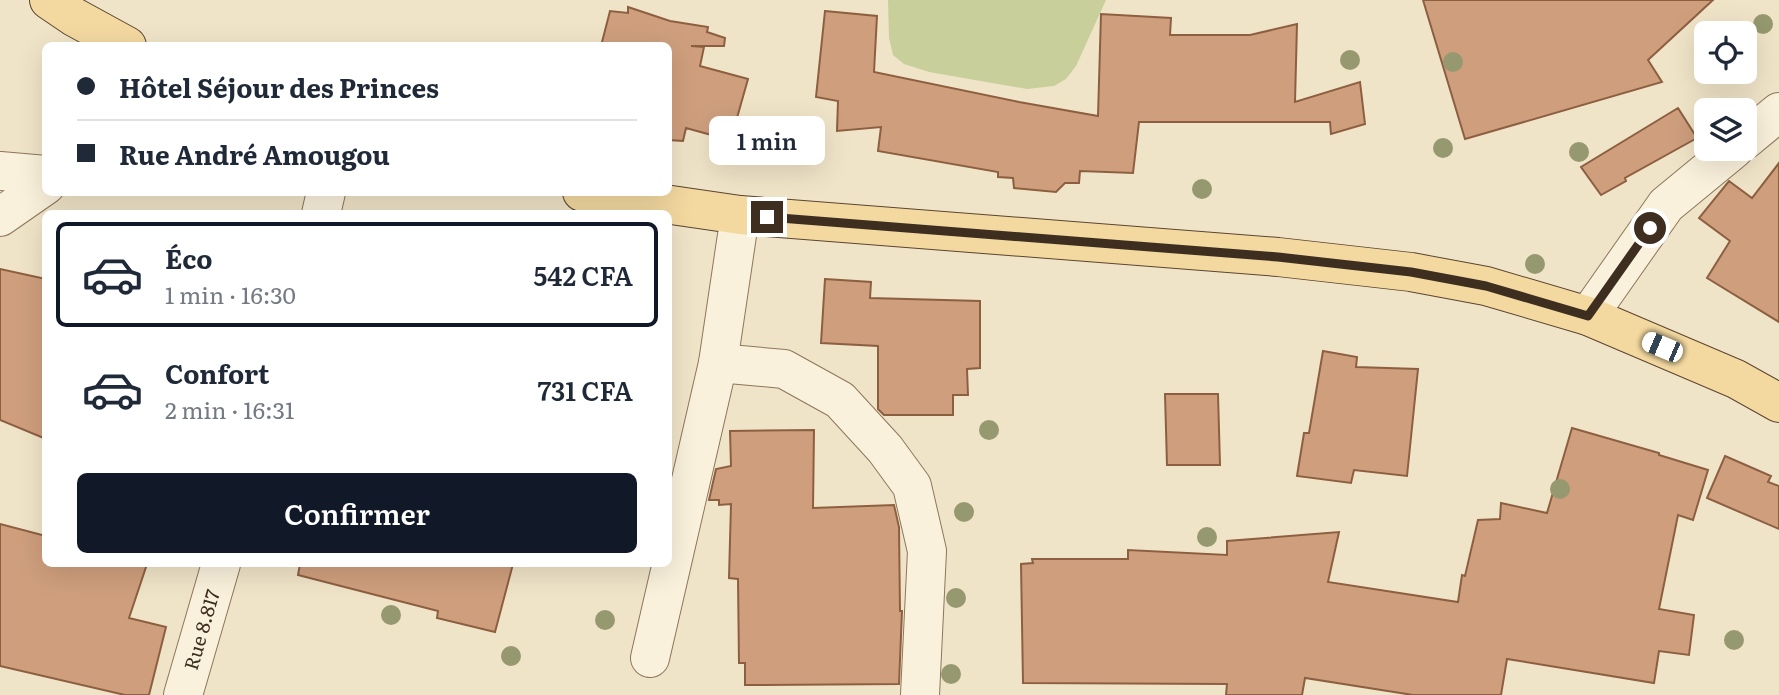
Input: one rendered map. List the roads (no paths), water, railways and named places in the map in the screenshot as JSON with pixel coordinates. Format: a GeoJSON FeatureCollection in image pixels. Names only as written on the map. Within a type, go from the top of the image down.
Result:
{"type":"FeatureCollection","features":[{"type":"Feature","properties":{"kind":"main road"},"geometry":{"type":"LineString","coordinates":[[49,0],[120,42]]}},
{"type":"Feature","properties":{"kind":"main road"},"geometry":{"type":"LineString","coordinates":[[609,196],[740,215],[1264,256],[1411,272],[1486,286],[1588,316],[1736,379],[1779,403]]}},
{"type":"Feature","properties":{"kind":"street"},"geometry":{"type":"LineString","coordinates":[[1757,130],[1779,112]]}},
{"type":"Feature","properties":{"kind":"street"},"geometry":{"type":"LineString","coordinates":[[1588,316],[1666,205],[1719,161]]}},
{"type":"Feature","properties":{"kind":"street"},"geometry":{"type":"LineString","coordinates":[[0,171],[42,174]]}},
{"type":"Feature","properties":{"kind":"street"},"geometry":{"type":"LineString","coordinates":[[0,217],[42,188]]}},
{"type":"Feature","properties":{"kind":"street"},"geometry":{"type":"LineString","coordinates":[[672,563],[718,363],[740,215]]}},
{"type":"Feature","properties":{"kind":"street"},"geometry":{"type":"LineString","coordinates":[[718,363],[784,369],[840,400],[885,449],[912,486],[927,551],[920,695]]}},
{"type":"Feature","properties":{"kind":"street","name":"Rue 8.817"},"geometry":{"type":"LineString","coordinates":[[183,695],[220,567]]}},
{"type":"Feature","properties":{"kind":"street"},"geometry":{"type":"LineString","coordinates":[[650,658],[671,567]]}}]}
